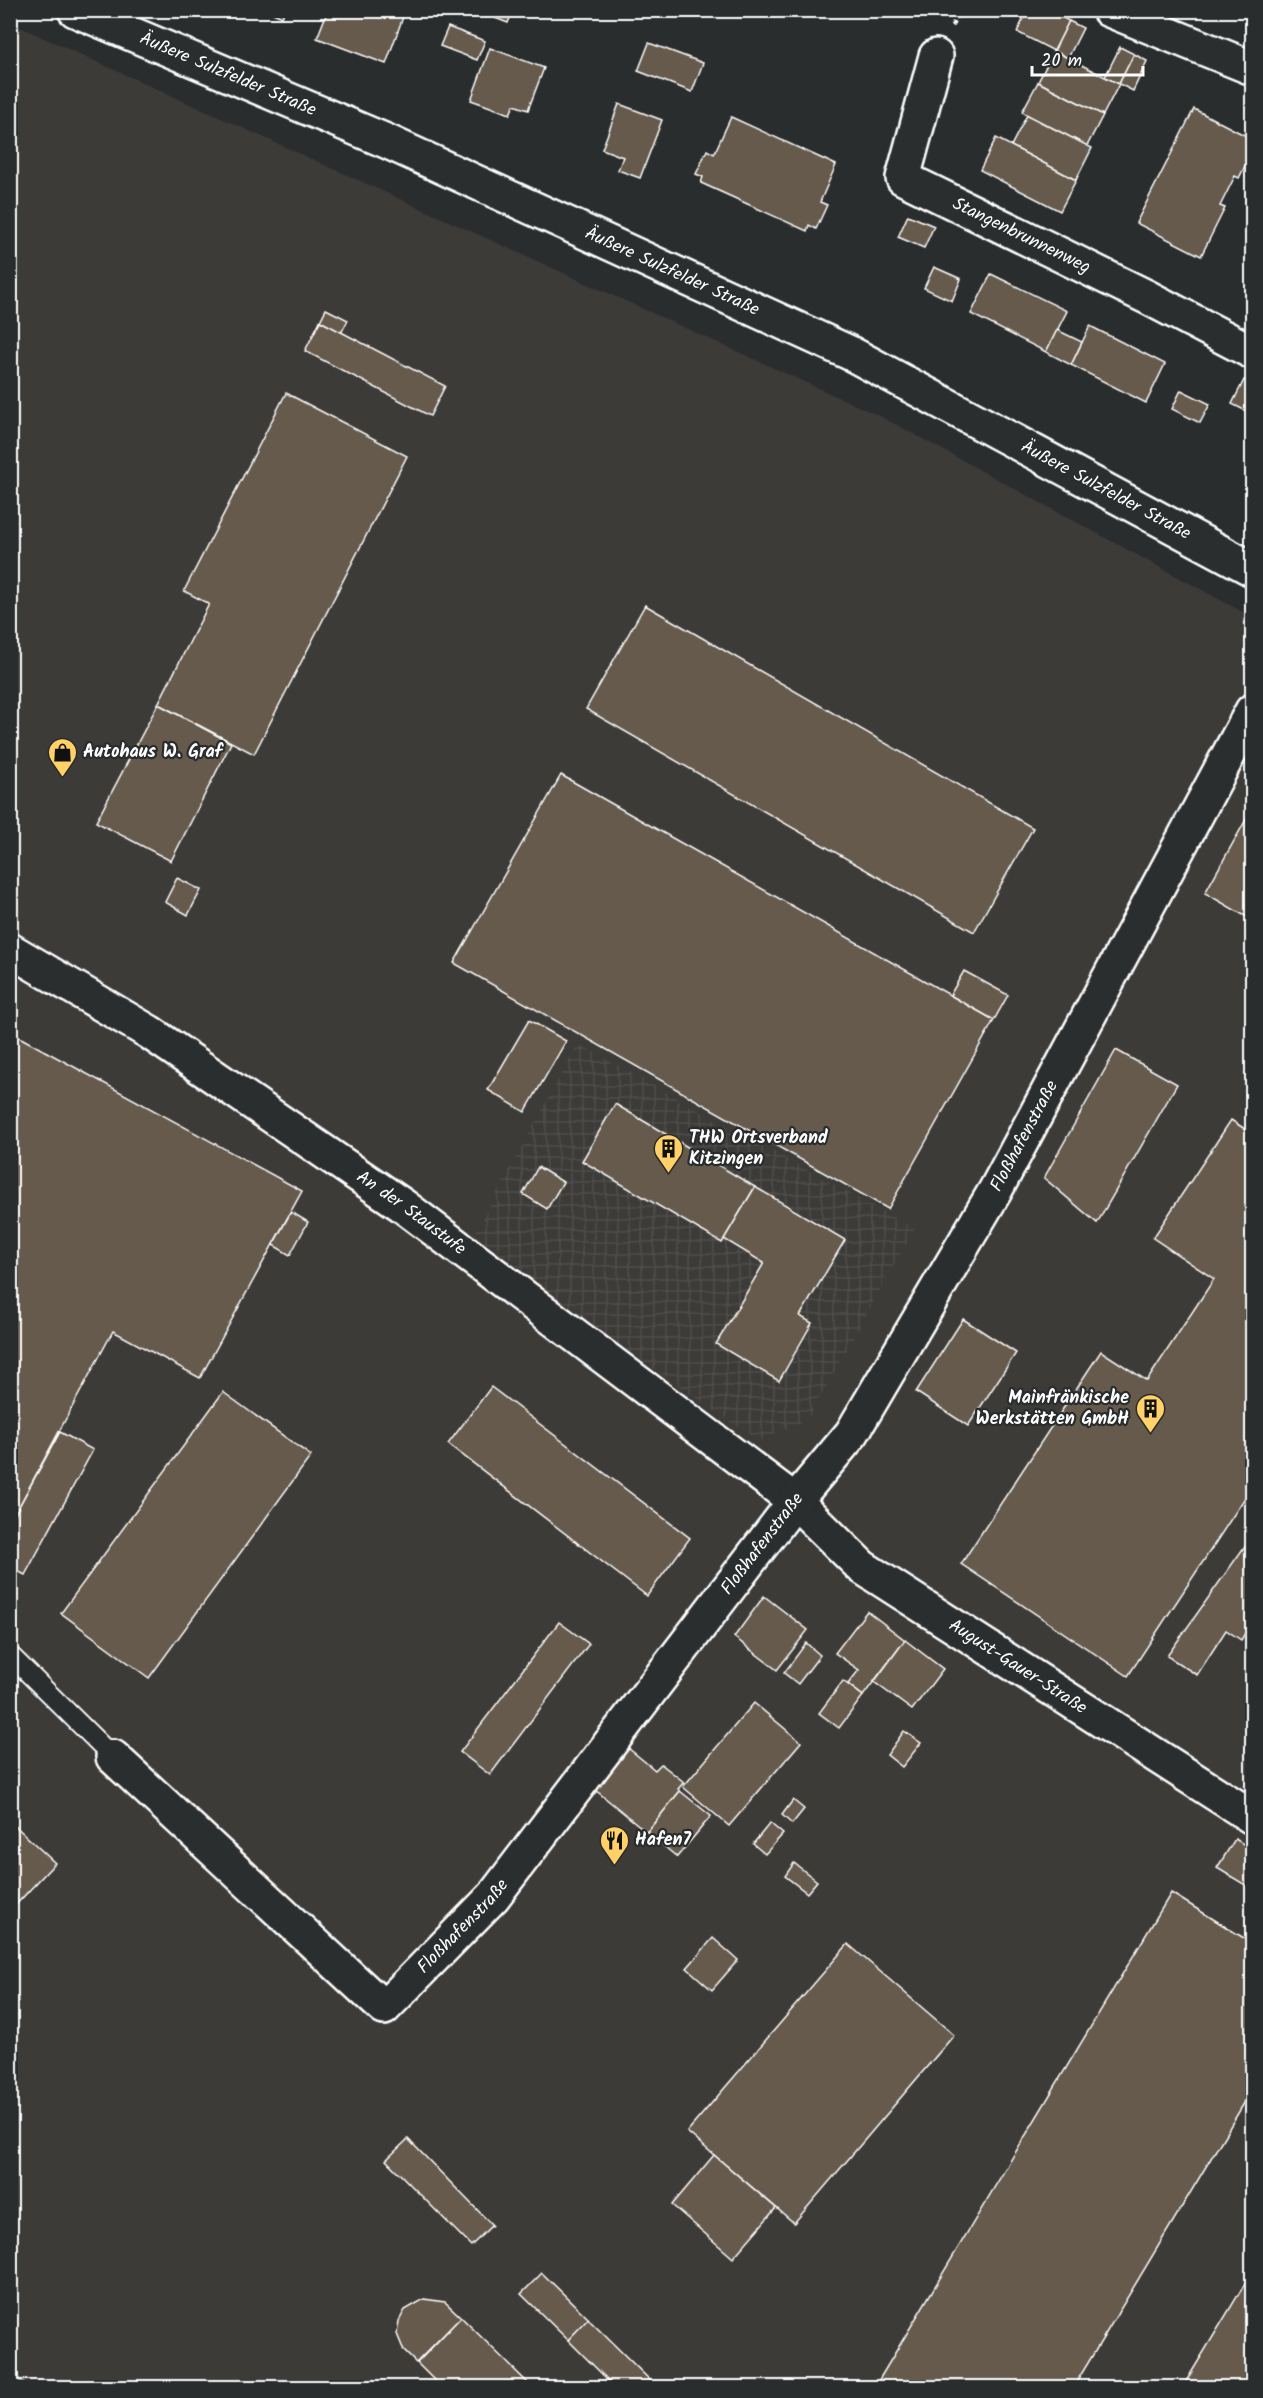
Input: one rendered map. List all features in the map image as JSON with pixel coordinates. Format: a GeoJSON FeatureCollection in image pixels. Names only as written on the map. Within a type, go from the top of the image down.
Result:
{"type":"FeatureCollection","features":[{"type":"Feature","properties":{"kind":"street","name":"Äußere Sulzfelder Straße"},"geometry":{"type":"LineString","coordinates":[[75,10],[386,141],[850,353],[1252,569]]}},
{"type":"Feature","properties":{"kind":"street"},"geometry":{"type":"LineString","coordinates":[[1109,10],[1252,68]]}},
{"type":"Feature","properties":{"kind":"street","name":"Stangenbrunnenweg"},"geometry":{"type":"LineString","coordinates":[[936,56],[903,178],[1147,297],[1252,352]]}},
{"type":"Feature","properties":{"kind":"street","name":"Floßhafenstraße"},"geometry":{"type":"LineString","coordinates":[[113,1757],[384,2008],[494,1897],[795,1501],[852,1433],[995,1191],[1252,711]]}},
{"type":"Feature","properties":{"kind":"street","name":"An der Staustufe"},"geometry":{"type":"LineString","coordinates":[[10,950],[149,1032],[402,1205],[795,1501]]}},
{"type":"Feature","properties":{"kind":"street","name":"August-Gauer-Straße"},"geometry":{"type":"LineString","coordinates":[[795,1501],[862,1567],[1070,1703],[1252,1817]]}},
{"type":"Feature","properties":{"kind":"lane"},"geometry":{"type":"LineString","coordinates":[[10,1655],[113,1757]]}},
{"type":"Feature","properties":{"kind":"shaded area"},"geometry":{"type":"Polygon","coordinates":[[[11,23],[882,417],[1252,617],[1252,2387],[11,2388],[11,23]]]}},
{"type":"Feature","properties":{"kind":"shaded area"},"geometry":{"type":"Polygon","coordinates":[[[578,1044],[914,1229],[808,1419],[759,1441],[470,1242],[578,1044]]]}},
{"type":"Feature","properties":{"kind":"water"},"geometry":{"type":"Polygon","coordinates":[[[11,2371],[28,2387],[11,2387],[11,2371]]]}},
{"type":"Feature","properties":{"kind":"building"},"geometry":{"type":"Polygon","coordinates":[[[266,10],[285,10],[282,17],[266,10]]]}},
{"type":"Feature","properties":{"kind":"building"},"geometry":{"type":"Polygon","coordinates":[[[328,10],[387,10],[403,17],[386,64],[317,38],[328,10]]]}},
{"type":"Feature","properties":{"kind":"building"},"geometry":{"type":"Polygon","coordinates":[[[483,10],[513,10],[508,23],[482,13],[483,10]]]}},
{"type":"Feature","properties":{"kind":"building"},"geometry":{"type":"Polygon","coordinates":[[[675,10],[692,10],[690,16],[675,10]]]}},
{"type":"Feature","properties":{"kind":"building"},"geometry":{"type":"Polygon","coordinates":[[[1028,10],[1048,10],[1069,21],[1054,51],[1017,32],[1028,10]]]}},
{"type":"Feature","properties":{"kind":"building"},"geometry":{"type":"Polygon","coordinates":[[[1069,21],[1083,28],[1068,58],[1054,51],[1069,21]]]}},
{"type":"Feature","properties":{"kind":"building"},"geometry":{"type":"Polygon","coordinates":[[[448,27],[485,41],[477,60],[440,46],[448,27]]]}},
{"type":"Feature","properties":{"kind":"building"},"geometry":{"type":"Polygon","coordinates":[[[649,43],[703,63],[692,92],[638,71],[649,43]]]}},
{"type":"Feature","properties":{"kind":"building"},"geometry":{"type":"Polygon","coordinates":[[[1120,47],[1134,54],[1119,84],[1105,77],[1120,47]]]}},
{"type":"Feature","properties":{"kind":"building"},"geometry":{"type":"Polygon","coordinates":[[[490,48],[544,68],[528,110],[514,105],[510,114],[471,100],[490,48]]]}},
{"type":"Feature","properties":{"kind":"building"},"geometry":{"type":"Polygon","coordinates":[[[1054,51],[1119,84],[1103,115],[1038,82],[1054,51]]]}},
{"type":"Feature","properties":{"kind":"building"},"geometry":{"type":"Polygon","coordinates":[[[1134,54],[1147,61],[1133,91],[1119,84],[1134,54]]]}},
{"type":"Feature","properties":{"kind":"building"},"geometry":{"type":"Polygon","coordinates":[[[1038,82],[1103,115],[1087,146],[1022,112],[1038,82]]]}},
{"type":"Feature","properties":{"kind":"building"},"geometry":{"type":"Polygon","coordinates":[[[619,104],[662,120],[640,178],[618,170],[623,157],[602,149],[619,104]]]}},
{"type":"Feature","properties":{"kind":"building"},"geometry":{"type":"Polygon","coordinates":[[[1194,109],[1252,139],[1252,152],[1239,178],[1235,176],[1220,206],[1225,208],[1201,256],[1136,223],[1194,109]]]}},
{"type":"Feature","properties":{"kind":"building"},"geometry":{"type":"Polygon","coordinates":[[[1027,115],[1092,148],[1076,180],[1011,146],[1027,115]]]}},
{"type":"Feature","properties":{"kind":"building"},"geometry":{"type":"Polygon","coordinates":[[[731,117],[836,165],[820,202],[827,205],[816,229],[809,225],[807,231],[701,183],[703,177],[696,174],[707,150],[714,154],[731,117]]]}},
{"type":"Feature","properties":{"kind":"building"},"geometry":{"type":"Polygon","coordinates":[[[996,138],[1076,180],[1060,211],[980,170],[996,138]]]}},
{"type":"Feature","properties":{"kind":"building"},"geometry":{"type":"Polygon","coordinates":[[[908,215],[934,226],[924,248],[898,237],[908,215]]]}},
{"type":"Feature","properties":{"kind":"building"},"geometry":{"type":"Polygon","coordinates":[[[934,267],[961,279],[952,301],[924,288],[934,267]]]}},
{"type":"Feature","properties":{"kind":"building"},"geometry":{"type":"Polygon","coordinates":[[[991,274],[1067,311],[1046,352],[971,314],[991,274]]]}},
{"type":"Feature","properties":{"kind":"building"},"geometry":{"type":"Polygon","coordinates":[[[326,309],[348,320],[341,333],[320,321],[326,309]]]}},
{"type":"Feature","properties":{"kind":"building"},"geometry":{"type":"Polygon","coordinates":[[[320,321],[445,386],[430,416],[305,351],[320,321]]]}},
{"type":"Feature","properties":{"kind":"building"},"geometry":{"type":"Polygon","coordinates":[[[1090,326],[1165,364],[1146,403],[1071,365],[1090,326]]]}},
{"type":"Feature","properties":{"kind":"building"},"geometry":{"type":"Polygon","coordinates":[[[1057,330],[1082,342],[1071,365],[1046,352],[1057,330]]]}},
{"type":"Feature","properties":{"kind":"building"},"geometry":{"type":"Polygon","coordinates":[[[1244,380],[1252,385],[1252,414],[1232,404],[1244,380]]]}},
{"type":"Feature","properties":{"kind":"building"},"geometry":{"type":"Polygon","coordinates":[[[1181,390],[1210,404],[1200,423],[1172,409],[1181,390]]]}},
{"type":"Feature","properties":{"kind":"building"},"geometry":{"type":"Polygon","coordinates":[[[286,393],[407,456],[254,754],[158,704],[209,604],[184,591],[286,393]]]}},
{"type":"Feature","properties":{"kind":"building"},"geometry":{"type":"Polygon","coordinates":[[[645,605],[1033,828],[974,932],[586,709],[645,605]]]}},
{"type":"Feature","properties":{"kind":"building"},"geometry":{"type":"Polygon","coordinates":[[[158,704],[231,743],[171,861],[96,822],[158,704]]]}},
{"type":"Feature","properties":{"kind":"building"},"geometry":{"type":"Polygon","coordinates":[[[561,775],[994,1020],[888,1209],[454,963],[561,775]]]}},
{"type":"Feature","properties":{"kind":"building"},"geometry":{"type":"Polygon","coordinates":[[[1252,809],[1252,920],[1205,893],[1252,809]]]}},
{"type":"Feature","properties":{"kind":"building"},"geometry":{"type":"Polygon","coordinates":[[[177,878],[201,890],[188,915],[165,902],[177,878]]]}},
{"type":"Feature","properties":{"kind":"building"},"geometry":{"type":"Polygon","coordinates":[[[964,971],[1008,995],[994,1020],[950,995],[964,971]]]}},
{"type":"Feature","properties":{"kind":"building"},"geometry":{"type":"Polygon","coordinates":[[[529,1020],[566,1041],[525,1112],[488,1090],[529,1020]]]}},
{"type":"Feature","properties":{"kind":"building"},"geometry":{"type":"Polygon","coordinates":[[[10,1032],[302,1191],[200,1378],[113,1331],[10,1523],[10,1032]]]}},
{"type":"Feature","properties":{"kind":"building"},"geometry":{"type":"Polygon","coordinates":[[[1116,1050],[1177,1084],[1097,1223],[1044,1178],[1116,1050]]]}},
{"type":"Feature","properties":{"kind":"building","name":"THW Ortsverband Kitzingen"},"geometry":{"type":"Polygon","coordinates":[[[615,1104],[755,1187],[722,1243],[582,1161],[615,1104]]]}},
{"type":"Feature","properties":{"kind":"building","name":"Mainfränkische Werkstätten GmbH"},"geometry":{"type":"Polygon","coordinates":[[[1231,1120],[1251,1133],[1252,1130],[1252,1487],[1128,1676],[961,1564],[1101,1351],[1147,1381],[1214,1279],[1153,1238],[1231,1120]]]}},
{"type":"Feature","properties":{"kind":"building"},"geometry":{"type":"Polygon","coordinates":[[[538,1167],[563,1182],[547,1209],[523,1194],[538,1167]]]}},
{"type":"Feature","properties":{"kind":"building"},"geometry":{"type":"Polygon","coordinates":[[[755,1187],[845,1240],[800,1316],[812,1323],[779,1381],[716,1344],[764,1263],[724,1239],[755,1187]]]}},
{"type":"Feature","properties":{"kind":"building"},"geometry":{"type":"Polygon","coordinates":[[[291,1212],[308,1222],[290,1255],[273,1245],[291,1212]]]}},
{"type":"Feature","properties":{"kind":"building","name":"Mainfränkische Werkstätten GmbH"},"geometry":{"type":"Polygon","coordinates":[[[963,1319],[1016,1353],[968,1426],[916,1392],[963,1319]]]}},
{"type":"Feature","properties":{"kind":"building"},"geometry":{"type":"Polygon","coordinates":[[[491,1387],[690,1538],[647,1596],[448,1444],[491,1387]]]}},
{"type":"Feature","properties":{"kind":"building"},"geometry":{"type":"Polygon","coordinates":[[[223,1392],[311,1456],[149,1678],[61,1613],[223,1392]]]}},
{"type":"Feature","properties":{"kind":"building"},"geometry":{"type":"Polygon","coordinates":[[[60,1432],[93,1450],[25,1575],[10,1567],[10,1523],[60,1432]]]}},
{"type":"Feature","properties":{"kind":"building"},"geometry":{"type":"Polygon","coordinates":[[[1252,1536],[1252,1622],[1241,1640],[1226,1630],[1197,1675],[1167,1656],[1252,1536]]]}},
{"type":"Feature","properties":{"kind":"building"},"geometry":{"type":"Polygon","coordinates":[[[764,1596],[808,1630],[777,1670],[734,1637],[764,1596]]]}},
{"type":"Feature","properties":{"kind":"building"},"geometry":{"type":"Polygon","coordinates":[[[867,1611],[905,1640],[863,1696],[848,1684],[859,1670],[835,1653],[867,1611]]]}},
{"type":"Feature","properties":{"kind":"building"},"geometry":{"type":"Polygon","coordinates":[[[559,1622],[589,1644],[490,1775],[460,1752],[559,1622]]]}},
{"type":"Feature","properties":{"kind":"building"},"geometry":{"type":"Polygon","coordinates":[[[905,1640],[943,1669],[912,1710],[874,1682],[905,1640]]]}},
{"type":"Feature","properties":{"kind":"building"},"geometry":{"type":"Polygon","coordinates":[[[806,1643],[820,1655],[798,1684],[784,1673],[806,1643]]]}},
{"type":"Feature","properties":{"kind":"building"},"geometry":{"type":"Polygon","coordinates":[[[843,1681],[863,1696],[839,1728],[819,1713],[843,1681]]]}},
{"type":"Feature","properties":{"kind":"building"},"geometry":{"type":"Polygon","coordinates":[[[754,1703],[801,1742],[729,1826],[683,1787],[754,1703]]]}},
{"type":"Feature","properties":{"kind":"building"},"geometry":{"type":"Polygon","coordinates":[[[904,1731],[921,1743],[902,1767],[887,1755],[904,1731]]]}},
{"type":"Feature","properties":{"kind":"building"},"geometry":{"type":"Polygon","coordinates":[[[628,1748],[655,1770],[661,1764],[684,1782],[678,1789],[680,1791],[647,1832],[594,1789],[628,1748]]]}},
{"type":"Feature","properties":{"kind":"building"},"geometry":{"type":"Polygon","coordinates":[[[680,1791],[711,1816],[677,1857],[647,1832],[680,1791]]]}},
{"type":"Feature","properties":{"kind":"building"},"geometry":{"type":"Polygon","coordinates":[[[793,1800],[804,1809],[792,1824],[782,1815],[793,1800]]]}},
{"type":"Feature","properties":{"kind":"building"},"geometry":{"type":"Polygon","coordinates":[[[10,1821],[55,1863],[10,1911],[10,1821]]]}},
{"type":"Feature","properties":{"kind":"building"},"geometry":{"type":"Polygon","coordinates":[[[770,1823],[783,1834],[765,1854],[753,1844],[770,1823]]]}},
{"type":"Feature","properties":{"kind":"building"},"geometry":{"type":"Polygon","coordinates":[[[1235,1839],[1252,1849],[1252,1889],[1217,1868],[1235,1839]]]}},
{"type":"Feature","properties":{"kind":"building"},"geometry":{"type":"Polygon","coordinates":[[[794,1863],[817,1881],[807,1893],[785,1876],[794,1863]]]}},
{"type":"Feature","properties":{"kind":"building"},"geometry":{"type":"Polygon","coordinates":[[[1171,1893],[1252,1943],[1252,2090],[1073,2388],[874,2388],[1171,1893]]]}},
{"type":"Feature","properties":{"kind":"building"},"geometry":{"type":"Polygon","coordinates":[[[713,1938],[738,1960],[712,1990],[687,1968],[713,1938]]]}},
{"type":"Feature","properties":{"kind":"building"},"geometry":{"type":"Polygon","coordinates":[[[848,1944],[954,2035],[794,2223],[687,2132],[848,1944]]]}},
{"type":"Feature","properties":{"kind":"building"},"geometry":{"type":"Polygon","coordinates":[[[408,2139],[492,2225],[471,2246],[386,2160],[408,2139]]]}},
{"type":"Feature","properties":{"kind":"building"},"geometry":{"type":"Polygon","coordinates":[[[714,2155],[776,2208],[733,2258],[672,2205],[714,2155]]]}},
{"type":"Feature","properties":{"kind":"building"},"geometry":{"type":"Polygon","coordinates":[[[1252,2272],[1252,2388],[1182,2388],[1252,2272]]]}},
{"type":"Feature","properties":{"kind":"building"},"geometry":{"type":"Polygon","coordinates":[[[542,2273],[589,2319],[568,2340],[521,2294],[542,2273]]]}},
{"type":"Feature","properties":{"kind":"building"},"geometry":{"type":"Polygon","coordinates":[[[424,2299],[445,2302],[461,2317],[416,2363],[404,2351],[397,2334],[399,2321],[405,2310],[424,2299]]]}},
{"type":"Feature","properties":{"kind":"building"},"geometry":{"type":"Polygon","coordinates":[[[461,2317],[533,2388],[442,2388],[417,2363],[461,2317]]]}},
{"type":"Feature","properties":{"kind":"building"},"geometry":{"type":"Polygon","coordinates":[[[588,2319],[656,2388],[616,2388],[568,2340],[588,2319]]]}},
{"type":"Feature","properties":{"kind":"place","name":"Autohaus W. Graf"},"geometry":{"type":"Point","coordinates":[62,778]}},
{"type":"Feature","properties":{"kind":"place","name":"THW Ortsverband Kitzingen"},"geometry":{"type":"Point","coordinates":[668,1174]}},
{"type":"Feature","properties":{"kind":"place","name":"Mainfränkische Werkstätten GmbH"},"geometry":{"type":"Point","coordinates":[1150,1434]}},
{"type":"Feature","properties":{"kind":"place","name":"Hafen7"},"geometry":{"type":"Point","coordinates":[614,1866]}}]}
